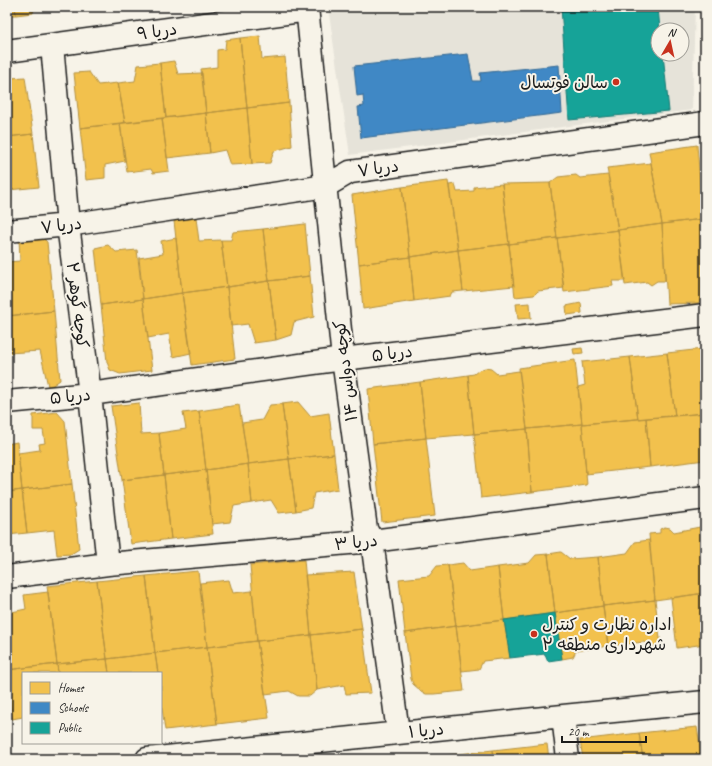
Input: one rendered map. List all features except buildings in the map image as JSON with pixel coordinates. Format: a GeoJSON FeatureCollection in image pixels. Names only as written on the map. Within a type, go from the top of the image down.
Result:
{"type":"FeatureCollection","features":[{"type":"Feature","properties":{"kind":"street","name":"دریا ۹"},"geometry":{"type":"LineString","coordinates":[[7,51],[308,9]]}},
{"type":"Feature","properties":{"kind":"street","name":"کوچه دواس ۱۴"},"geometry":{"type":"LineString","coordinates":[[308,9],[343,359],[366,529],[372,541],[398,732]]}},
{"type":"Feature","properties":{"kind":"street","name":"کوچه گوهر ۲"},"geometry":{"type":"LineString","coordinates":[[52,45],[68,224],[90,394],[108,564]]}},
{"type":"Feature","properties":{"kind":"street","name":"دریا ۷"},"geometry":{"type":"LineString","coordinates":[[7,231],[68,224],[326,186],[350,172],[705,123]]}},
{"type":"Feature","properties":{"kind":"street","name":"دریا ۵"},"geometry":{"type":"LineString","coordinates":[[7,402],[90,394],[343,359],[705,315]]}},
{"type":"Feature","properties":{"kind":"street","name":"دریا ۳"},"geometry":{"type":"LineString","coordinates":[[7,577],[108,564],[372,541],[705,498]]}},
{"type":"Feature","properties":{"kind":"street","name":"دریا ۱"},"geometry":{"type":"LineString","coordinates":[[147,759],[398,732],[705,702]]}},
{"type":"Feature","properties":{"kind":"street"},"geometry":{"type":"LineString","coordinates":[[562,716],[568,759]]}},
{"type":"Feature","properties":{"kind":"shaded area"},"geometry":{"type":"Polygon","coordinates":[[[328,7],[695,7],[692,110],[350,155],[328,7]]]}},
{"type":"Feature","properties":{"kind":"place","name":"سالن فوتسال"},"geometry":{"type":"Point","coordinates":[616,82]}},
{"type":"Feature","properties":{"kind":"place","name":"اداره‌ نظارت و کنترل شهرداری منطقه ۲"},"geometry":{"type":"Point","coordinates":[534,634]}}]}
